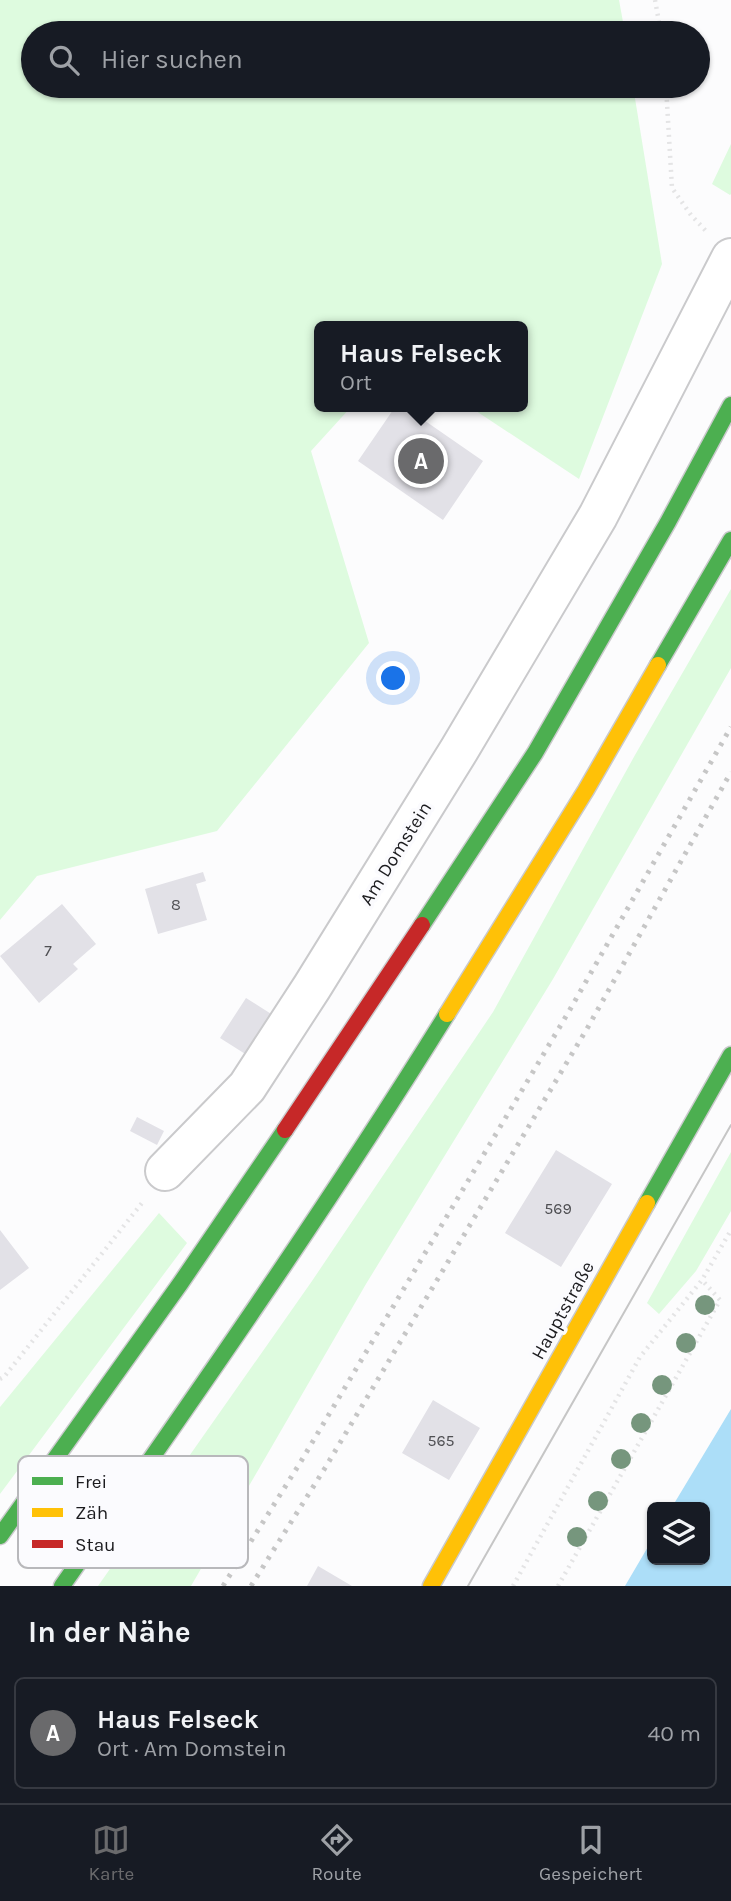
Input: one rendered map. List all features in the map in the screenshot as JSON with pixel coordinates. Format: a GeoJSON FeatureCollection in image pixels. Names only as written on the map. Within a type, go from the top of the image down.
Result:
{"type":"FeatureCollection","features":[{"type":"Feature","properties":{"kind":"main road"},"geometry":{"type":"LineString","coordinates":[[57,1456],[295,1116],[535,753],[668,522],[731,405]]}},
{"type":"Feature","properties":{"kind":"main road"},"geometry":{"type":"LineString","coordinates":[[152,1456],[244,1326],[390,1106],[586,790],[731,540]]}},
{"type":"Feature","properties":{"kind":"main road","name":"Hauptstraße"},"geometry":{"type":"LineString","coordinates":[[431,1586],[731,1055]]}},
{"type":"Feature","properties":{"kind":"main road"},"geometry":{"type":"LineString","coordinates":[[0,1536],[18,1511]]}},
{"type":"Feature","properties":{"kind":"main road"},"geometry":{"type":"LineString","coordinates":[[61,1586],[74,1568]]}},
{"type":"Feature","properties":{"kind":"street","name":"Am Domstein"},"geometry":{"type":"LineString","coordinates":[[156,1183],[247,1087],[459,750],[598,516],[719,245]]}},
{"type":"Feature","properties":{"kind":"path"},"geometry":{"type":"LineString","coordinates":[[655,0],[659,21]]}},
{"type":"Feature","properties":{"kind":"path"},"geometry":{"type":"LineString","coordinates":[[667,98],[672,188],[691,215],[719,245]]}},
{"type":"Feature","properties":{"kind":"path"},"geometry":{"type":"LineString","coordinates":[[0,1379],[55,1315],[156,1183]]}},
{"type":"Feature","properties":{"kind":"path"},"geometry":{"type":"LineString","coordinates":[[513,1586],[640,1357],[702,1280],[731,1230]]}},
{"type":"Feature","properties":{"kind":"path"},"geometry":{"type":"LineString","coordinates":[[558,1586],[720,1300],[702,1280]]}},
{"type":"Feature","properties":{"kind":"green space"},"geometry":{"type":"Polygon","coordinates":[[[0,0],[619,0],[623,21],[21,21],[21,98],[635,98],[662,264],[579,479],[478,412],[528,412],[528,321],[314,321],[314,412],[346,412],[311,451],[369,643],[217,831],[37,876],[0,920],[0,0]]]}},
{"type":"Feature","properties":{"kind":"green space"},"geometry":{"type":"Polygon","coordinates":[[[731,144],[731,194],[730,195],[712,184],[731,144]]]}},
{"type":"Feature","properties":{"kind":"green space"},"geometry":{"type":"Polygon","coordinates":[[[731,589],[731,668],[553,979],[366,1284],[248,1488],[248,1456],[189,1456],[312,1281],[493,1012],[635,755],[731,589]]]}},
{"type":"Feature","properties":{"kind":"green space"},"geometry":{"type":"Polygon","coordinates":[[[731,1152],[731,1211],[696,1271],[659,1314],[647,1303],[731,1152]]]}},
{"type":"Feature","properties":{"kind":"green space"},"geometry":{"type":"Polygon","coordinates":[[[159,1213],[187,1243],[28,1456],[18,1456],[18,1470],[0,1494],[0,1407],[159,1213]]]}},
{"type":"Feature","properties":{"kind":"green space"},"geometry":{"type":"Polygon","coordinates":[[[111,1568],[201,1568],[191,1586],[98,1586],[111,1568]]]}},
{"type":"Feature","properties":{"kind":"water"},"geometry":{"type":"Polygon","coordinates":[[[731,1409],[731,1586],[625,1586],[647,1549],[647,1565],[710,1565],[710,1502],[675,1502],[731,1409]]]}},
{"type":"Feature","properties":{"kind":"building"},"geometry":{"type":"Polygon","coordinates":[[[392,412],[412,412],[483,461],[443,520],[358,461],[392,412]]]}},
{"type":"Feature","properties":{"kind":"building"},"geometry":{"type":"Polygon","coordinates":[[[203,872],[206,881],[196,884],[207,920],[158,934],[145,889],[203,872]]]}},
{"type":"Feature","properties":{"kind":"building"},"geometry":{"type":"Polygon","coordinates":[[[62,904],[96,944],[73,964],[78,969],[39,1003],[0,956],[62,904]]]}},
{"type":"Feature","properties":{"kind":"building"},"geometry":{"type":"Polygon","coordinates":[[[246,998],[276,1017],[250,1057],[220,1038],[246,998]]]}},
{"type":"Feature","properties":{"kind":"building"},"geometry":{"type":"Polygon","coordinates":[[[137,1117],[164,1131],[157,1145],[130,1131],[137,1117]]]}},
{"type":"Feature","properties":{"kind":"building"},"geometry":{"type":"Polygon","coordinates":[[[556,1150],[612,1184],[561,1267],[505,1233],[556,1150]]]}},
{"type":"Feature","properties":{"kind":"building"},"geometry":{"type":"Polygon","coordinates":[[[0,1230],[29,1268],[0,1290],[0,1230]]]}},
{"type":"Feature","properties":{"kind":"building"},"geometry":{"type":"Polygon","coordinates":[[[433,1400],[480,1428],[449,1480],[402,1453],[433,1400]]]}},
{"type":"Feature","properties":{"kind":"building"},"geometry":{"type":"Polygon","coordinates":[[[318,1566],[352,1586],[307,1586],[318,1566]]]}},
{"type":"Feature","properties":{"kind":"tram line"},"geometry":{"type":"LineString","coordinates":[[468,1586],[731,1125]]}},
{"type":"Feature","properties":{"kind":"railway"},"geometry":{"type":"LineString","coordinates":[[248,1546],[568,1013],[731,727]]}},
{"type":"Feature","properties":{"kind":"railway"},"geometry":{"type":"LineString","coordinates":[[251,1586],[325,1468],[588,1027],[731,772]]}},
{"type":"Feature","properties":{"kind":"railway"},"geometry":{"type":"LineString","coordinates":[[223,1586],[234,1568]]}},
{"type":"Feature","properties":{"kind":"traffic: fast"},"geometry":{"type":"LineString","coordinates":[[422,925],[535,753],[668,522],[731,405]]}},
{"type":"Feature","properties":{"kind":"traffic: fast"},"geometry":{"type":"LineString","coordinates":[[658,665],[731,540]]}},
{"type":"Feature","properties":{"kind":"traffic: fast"},"geometry":{"type":"LineString","coordinates":[[153,1456],[307,1231],[447,1014]]}},
{"type":"Feature","properties":{"kind":"traffic: fast"},"geometry":{"type":"LineString","coordinates":[[647,1203],[731,1055]]}},
{"type":"Feature","properties":{"kind":"traffic: fast"},"geometry":{"type":"LineString","coordinates":[[57,1456],[180,1284],[285,1130]]}},
{"type":"Feature","properties":{"kind":"traffic: fast"},"geometry":{"type":"LineString","coordinates":[[0,1536],[18,1511]]}},
{"type":"Feature","properties":{"kind":"traffic: fast"},"geometry":{"type":"LineString","coordinates":[[62,1586],[75,1568]]}},
{"type":"Feature","properties":{"kind":"traffic: slow"},"geometry":{"type":"LineString","coordinates":[[447,1014],[586,790],[658,665]]}},
{"type":"Feature","properties":{"kind":"traffic: slow"},"geometry":{"type":"LineString","coordinates":[[431,1586],[647,1203]]}},
{"type":"Feature","properties":{"kind":"traffic: jam"},"geometry":{"type":"LineString","coordinates":[[285,1130],[422,925]]}},
{"type":"Feature","properties":{"kind":"place","name":"Haus Felseck"},"geometry":{"type":"Point","coordinates":[421,461]}}]}
